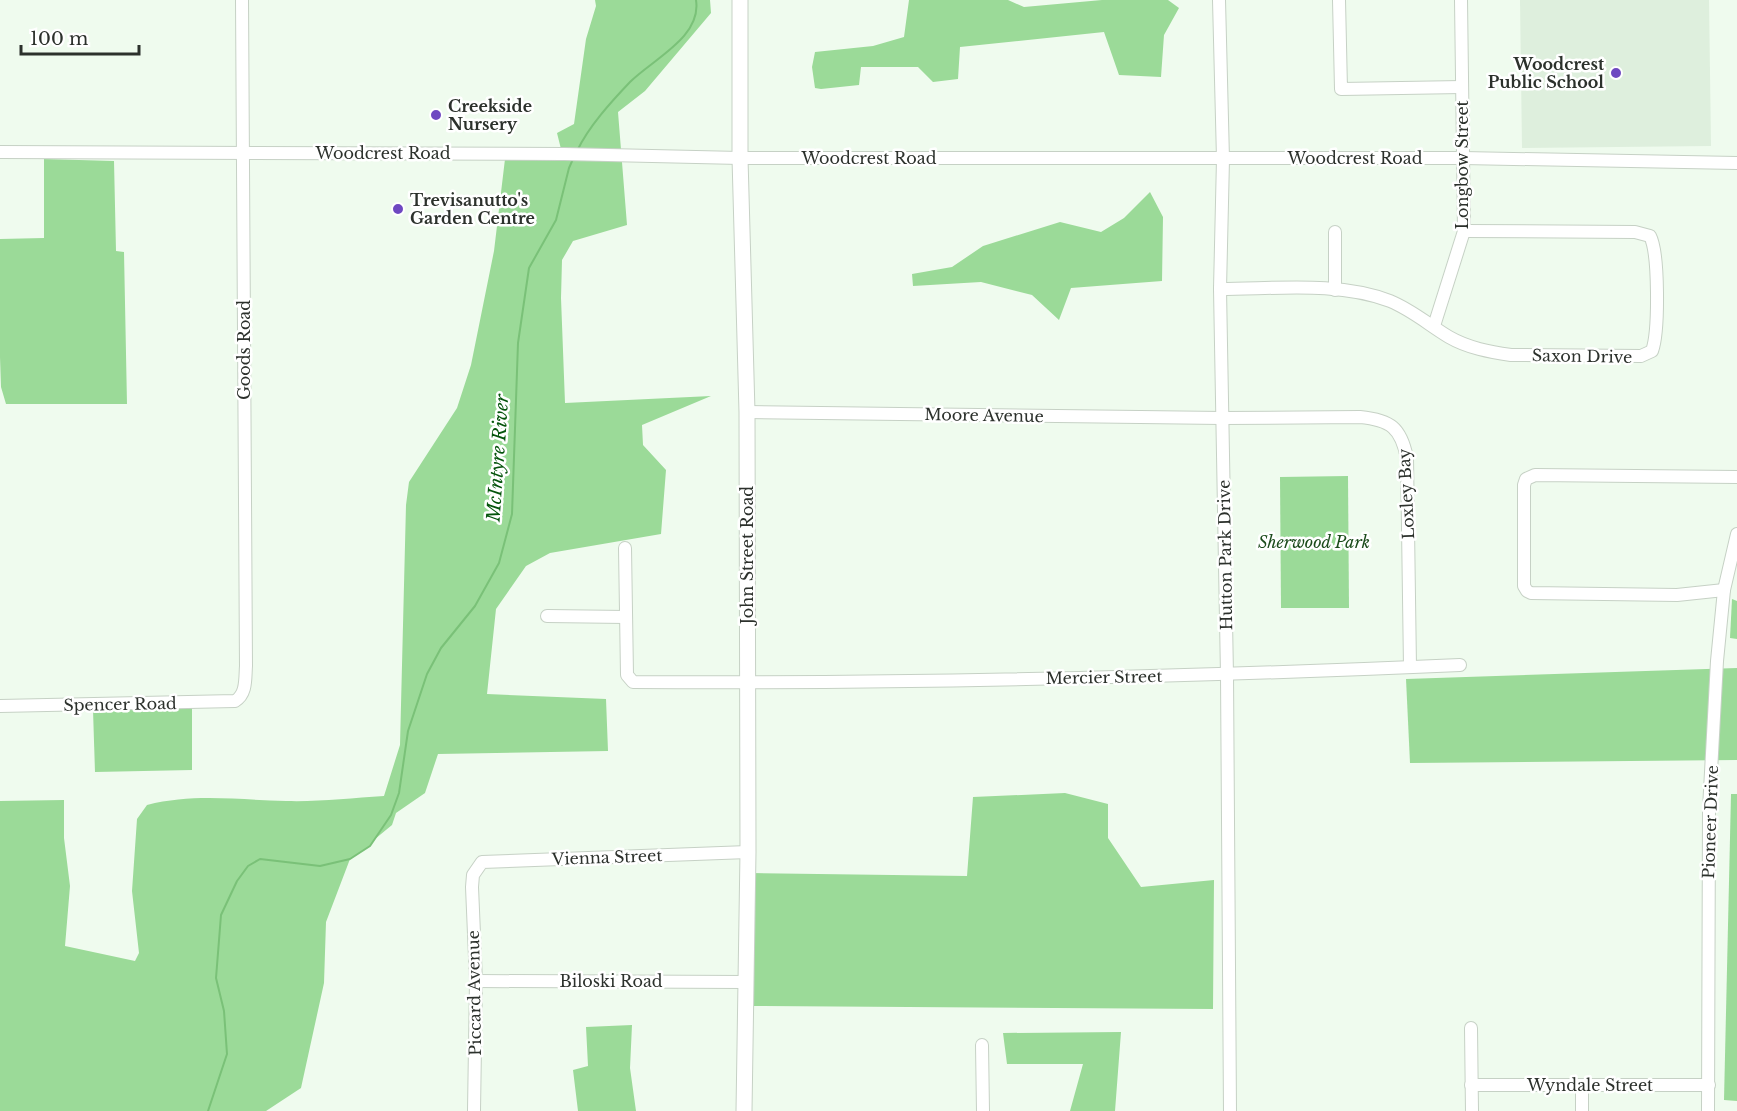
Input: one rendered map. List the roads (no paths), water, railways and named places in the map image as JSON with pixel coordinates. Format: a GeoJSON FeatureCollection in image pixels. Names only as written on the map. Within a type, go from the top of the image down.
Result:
{"type":"FeatureCollection","features":[{"type":"Feature","properties":{"kind":"main road","name":"John Street Road"},"geometry":{"type":"LineString","coordinates":[[740,0],[740,158],[747,412],[748,683],[744,1111]]}},
{"type":"Feature","properties":{"kind":"street","name":"Goods Road"},"geometry":{"type":"LineString","coordinates":[[240,698],[245,689],[246,666],[242,0]]}},
{"type":"Feature","properties":{"kind":"street","name":"Hutton Park Drive"},"geometry":{"type":"LineString","coordinates":[[1219,0],[1223,159],[1220,290],[1227,675],[1230,1111]]}},
{"type":"Feature","properties":{"kind":"street"},"geometry":{"type":"LineString","coordinates":[[1339,0],[1341,89],[1462,87]]}},
{"type":"Feature","properties":{"kind":"street","name":"Longbow Street"},"geometry":{"type":"LineString","coordinates":[[1434,326],[1464,231],[1461,0]]}},
{"type":"Feature","properties":{"kind":"street","name":"Woodcrest Road"},"geometry":{"type":"LineString","coordinates":[[0,152],[564,154],[740,158],[1463,158],[1737,164]]}},
{"type":"Feature","properties":{"kind":"street","name":"Saxon Drive"},"geometry":{"type":"LineString","coordinates":[[1220,290],[1335,290],[1389,301],[1434,326],[1450,338],[1475,348],[1511,355],[1641,356],[1652,351],[1657,333],[1655,250],[1650,236],[1635,232],[1464,231]]}},
{"type":"Feature","properties":{"kind":"street"},"geometry":{"type":"LineString","coordinates":[[1335,232],[1335,290]]}},
{"type":"Feature","properties":{"kind":"street","name":"Moore Avenue"},"geometry":{"type":"LineString","coordinates":[[747,412],[1222,418]]}},
{"type":"Feature","properties":{"kind":"street","name":"Loxley Bay"},"geometry":{"type":"LineString","coordinates":[[1222,418],[1360,417],[1378,419],[1397,430],[1404,443],[1407,458],[1410,667]]}},
{"type":"Feature","properties":{"kind":"street"},"geometry":{"type":"LineString","coordinates":[[1724,590],[1677,595],[1532,593],[1527,591],[1524,586],[1524,485],[1526,478],[1535,475],[1737,477]]}},
{"type":"Feature","properties":{"kind":"street","name":"Pioneer Drive"},"geometry":{"type":"LineString","coordinates":[[1708,1111],[1709,809],[1717,662],[1724,590],[1737,534]]}},
{"type":"Feature","properties":{"kind":"street","name":"Mercier Street"},"geometry":{"type":"LineString","coordinates":[[625,548],[627,675],[633,682],[748,683],[1227,675],[1460,665]]}},
{"type":"Feature","properties":{"kind":"street"},"geometry":{"type":"LineString","coordinates":[[547,616],[626,617]]}},
{"type":"Feature","properties":{"kind":"street","name":"Spencer Road"},"geometry":{"type":"LineString","coordinates":[[0,706],[195,703],[236,701],[240,698]]}},
{"type":"Feature","properties":{"kind":"street","name":"Vienna Street"},"geometry":{"type":"LineString","coordinates":[[473,875],[482,862],[488,861],[748,852]]}},
{"type":"Feature","properties":{"kind":"street","name":"Piccard Avenue"},"geometry":{"type":"LineString","coordinates":[[473,875],[476,981],[474,1111]]}},
{"type":"Feature","properties":{"kind":"street","name":"Biloski Road"},"geometry":{"type":"LineString","coordinates":[[476,981],[746,982]]}},
{"type":"Feature","properties":{"kind":"street"},"geometry":{"type":"LineString","coordinates":[[1471,1028],[1472,1111]]}},
{"type":"Feature","properties":{"kind":"street"},"geometry":{"type":"LineString","coordinates":[[982,1045],[983,1111]]}},
{"type":"Feature","properties":{"kind":"street","name":"Wyndale Street"},"geometry":{"type":"LineString","coordinates":[[1471,1085],[1709,1084]]}},
{"type":"Feature","properties":{"kind":"street"},"geometry":{"type":"LineString","coordinates":[[1582,1085],[1582,1111]]}},
{"type":"Feature","properties":{"kind":"waterway","name":"McIntyre River"},"geometry":{"type":"LineString","coordinates":[[577,151],[594,123],[630,82],[684,36],[696,13],[696,0]]}},
{"type":"Feature","properties":{"kind":"waterway","name":"McIntyre River"},"geometry":{"type":"LineString","coordinates":[[208,1111],[227,1054],[224,1011],[216,978],[221,915],[237,881],[248,866],[260,859],[320,866],[350,859],[370,846],[391,815],[399,793],[408,731],[427,674],[441,648],[475,606],[499,563],[512,514],[518,343],[529,268],[556,220],[573,159]]}},
{"type":"Feature","properties":{"kind":"place","name":"Woodcrest Public School"},"geometry":{"type":"Point","coordinates":[1616,73]}},
{"type":"Feature","properties":{"kind":"place","name":"Creekside Nursery"},"geometry":{"type":"Point","coordinates":[436,115]}},
{"type":"Feature","properties":{"kind":"place","name":"Trevisanutto's Garden Centre"},"geometry":{"type":"Point","coordinates":[398,209]}},
{"type":"Feature","properties":{"kind":"park label","name":"Sherwood Park"},"geometry":{"type":"Point","coordinates":[1314,542]}}]}
